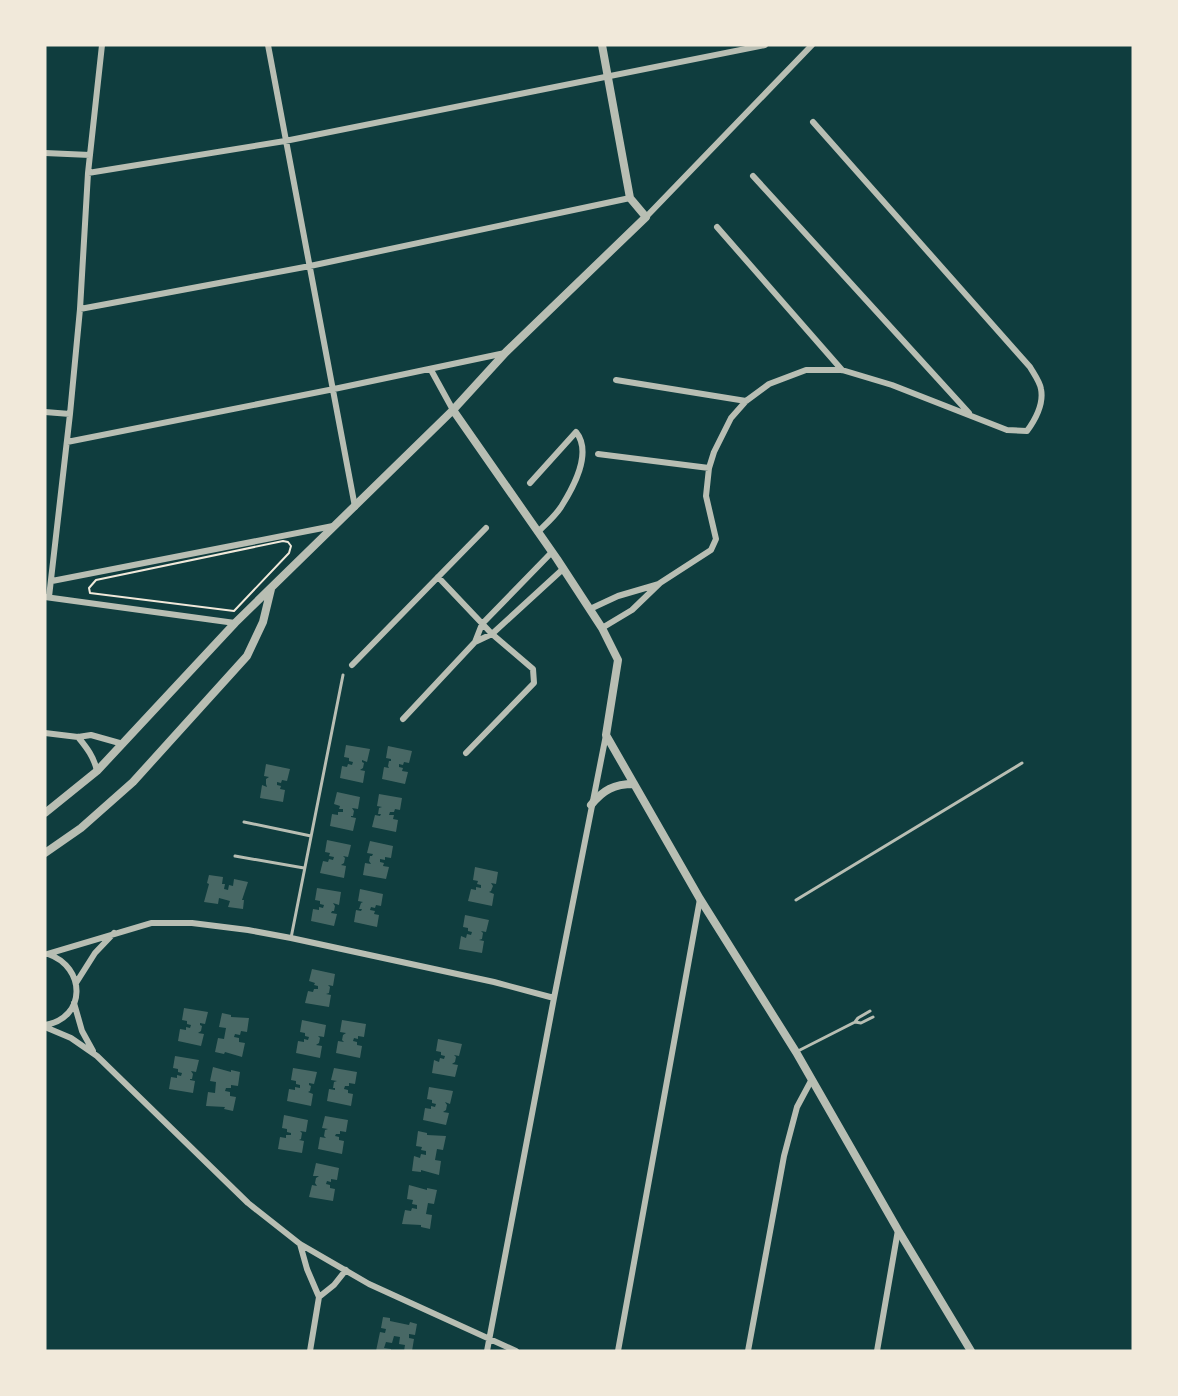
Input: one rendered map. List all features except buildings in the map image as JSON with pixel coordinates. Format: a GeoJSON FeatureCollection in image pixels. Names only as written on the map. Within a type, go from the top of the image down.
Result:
{"type":"FeatureCollection","features":[{"type":"Feature","properties":{"kind":"street"},"geometry":{"type":"LineString","coordinates":[[102,45],[88,173],[80,309],[70,414],[52,581],[47,597],[235,623]]}},
{"type":"Feature","properties":{"kind":"street"},"geometry":{"type":"LineString","coordinates":[[268,45],[356,507]]}},
{"type":"Feature","properties":{"kind":"street"},"geometry":{"type":"LineString","coordinates":[[602,45],[630,198],[646,217]]}},
{"type":"Feature","properties":{"kind":"street"},"geometry":{"type":"LineString","coordinates":[[88,173],[285,141],[765,45]]}},
{"type":"Feature","properties":{"kind":"street"},"geometry":{"type":"LineString","coordinates":[[45,813],[97,771],[235,623],[333,526],[356,507],[453,410],[506,352],[646,217],[812,45]]}},
{"type":"Feature","properties":{"kind":"street"},"geometry":{"type":"LineString","coordinates":[[602,628],[632,610],[660,584],[711,550],[716,539],[706,496],[709,468],[714,452],[731,418],[746,401],[769,384],[806,370],[843,370],[892,384],[1007,430],[1027,431],[1034,422],[1041,402],[1041,388],[1030,367],[813,122]]}},
{"type":"Feature","properties":{"kind":"street"},"geometry":{"type":"LineString","coordinates":[[45,153],[90,156]]}},
{"type":"Feature","properties":{"kind":"street"},"geometry":{"type":"LineString","coordinates":[[753,176],[970,415]]}},
{"type":"Feature","properties":{"kind":"street"},"geometry":{"type":"LineString","coordinates":[[80,309],[310,266],[630,198]]}},
{"type":"Feature","properties":{"kind":"street"},"geometry":{"type":"LineString","coordinates":[[717,227],[843,370]]}},
{"type":"Feature","properties":{"kind":"street"},"geometry":{"type":"LineString","coordinates":[[67,442],[431,370],[506,352]]}},
{"type":"Feature","properties":{"kind":"street"},"geometry":{"type":"LineString","coordinates":[[431,370],[453,410],[590,609],[618,660],[606,735],[487,1351]]}},
{"type":"Feature","properties":{"kind":"street"},"geometry":{"type":"LineString","coordinates":[[616,380],[746,401]]}},
{"type":"Feature","properties":{"kind":"street"},"geometry":{"type":"LineString","coordinates":[[45,412],[70,414]]}},
{"type":"Feature","properties":{"kind":"street"},"geometry":{"type":"LineString","coordinates":[[530,483],[576,432],[582,445],[579,470],[560,509],[538,532]]}},
{"type":"Feature","properties":{"kind":"street"},"geometry":{"type":"LineString","coordinates":[[598,454],[709,468]]}},
{"type":"Feature","properties":{"kind":"street"},"geometry":{"type":"LineString","coordinates":[[52,581],[333,526]]}},
{"type":"Feature","properties":{"kind":"street"},"geometry":{"type":"LineString","coordinates":[[352,665],[486,528]]}},
{"type":"Feature","properties":{"kind":"street"},"geometry":{"type":"LineString","coordinates":[[475,642],[482,624],[552,552]]}},
{"type":"Feature","properties":{"kind":"street"},"geometry":{"type":"LineString","coordinates":[[403,718],[475,642],[492,634],[563,569]]}},
{"type":"Feature","properties":{"kind":"street"},"geometry":{"type":"LineString","coordinates":[[438,577],[492,634],[533,669],[534,683],[466,753]]}},
{"type":"Feature","properties":{"kind":"street"},"geometry":{"type":"LineString","coordinates":[[590,609],[618,596],[660,584]]}},
{"type":"Feature","properties":{"kind":"street"},"geometry":{"type":"LineString","coordinates":[[45,853],[81,828],[133,782],[248,656],[263,622],[272,587]]}},
{"type":"Feature","properties":{"kind":"street"},"geometry":{"type":"LineString","coordinates":[[45,733],[78,737],[91,735],[123,744]]}},
{"type":"Feature","properties":{"kind":"street"},"geometry":{"type":"LineString","coordinates":[[606,735],[700,899],[796,1052],[898,1230],[971,1351]]}},
{"type":"Feature","properties":{"kind":"street"},"geometry":{"type":"LineString","coordinates":[[78,737],[90,751],[97,771]]}},
{"type":"Feature","properties":{"kind":"street"},"geometry":{"type":"LineString","coordinates":[[591,806],[599,795],[609,788],[621,784],[634,784]]}},
{"type":"Feature","properties":{"kind":"street"},"geometry":{"type":"LineString","coordinates":[[618,1351],[700,899]]}},
{"type":"Feature","properties":{"kind":"street"},"geometry":{"type":"LineString","coordinates":[[46,954],[151,923],[192,923],[291,938],[494,982],[554,998]]}},
{"type":"Feature","properties":{"kind":"street"},"geometry":{"type":"LineString","coordinates":[[97,1056],[82,1031],[74,1003],[76,983],[95,953],[114,933]]}},
{"type":"Feature","properties":{"kind":"street"},"geometry":{"type":"LineString","coordinates":[[46,954],[66,964],[76,983]]}},
{"type":"Feature","properties":{"kind":"street"},"geometry":{"type":"LineString","coordinates":[[45,1026],[61,1019],[74,1003]]}},
{"type":"Feature","properties":{"kind":"street"},"geometry":{"type":"LineString","coordinates":[[45,1026],[71,1038],[97,1056],[248,1203],[300,1244],[369,1284],[516,1351]]}},
{"type":"Feature","properties":{"kind":"street"},"geometry":{"type":"LineString","coordinates":[[748,1351],[784,1156],[797,1107],[812,1079]]}},
{"type":"Feature","properties":{"kind":"street"},"geometry":{"type":"LineString","coordinates":[[877,1351],[898,1230]]}},
{"type":"Feature","properties":{"kind":"street"},"geometry":{"type":"LineString","coordinates":[[300,1244],[307,1269],[319,1297],[310,1351]]}},
{"type":"Feature","properties":{"kind":"street"},"geometry":{"type":"LineString","coordinates":[[319,1297],[334,1285],[346,1270]]}},
{"type":"Feature","properties":{"kind":"lane"},"geometry":{"type":"LineString","coordinates":[[291,938],[343,675]]}},
{"type":"Feature","properties":{"kind":"lane"},"geometry":{"type":"LineString","coordinates":[[796,900],[1022,763]]}},
{"type":"Feature","properties":{"kind":"lane"},"geometry":{"type":"LineString","coordinates":[[244,822],[311,836]]}},
{"type":"Feature","properties":{"kind":"lane"},"geometry":{"type":"LineString","coordinates":[[235,856],[305,868]]}},
{"type":"Feature","properties":{"kind":"lane"},"geometry":{"type":"LineString","coordinates":[[796,1052],[855,1022],[858,1017],[870,1011]]}},
{"type":"Feature","properties":{"kind":"lane"},"geometry":{"type":"LineString","coordinates":[[855,1022],[861,1023],[873,1017]]}},
{"type":"Feature","properties":{"kind":"path"},"geometry":{"type":"LineString","coordinates":[[283,541],[288,542],[291,546],[289,553],[234,611],[90,593],[89,588],[96,580],[283,541]]}}]}
